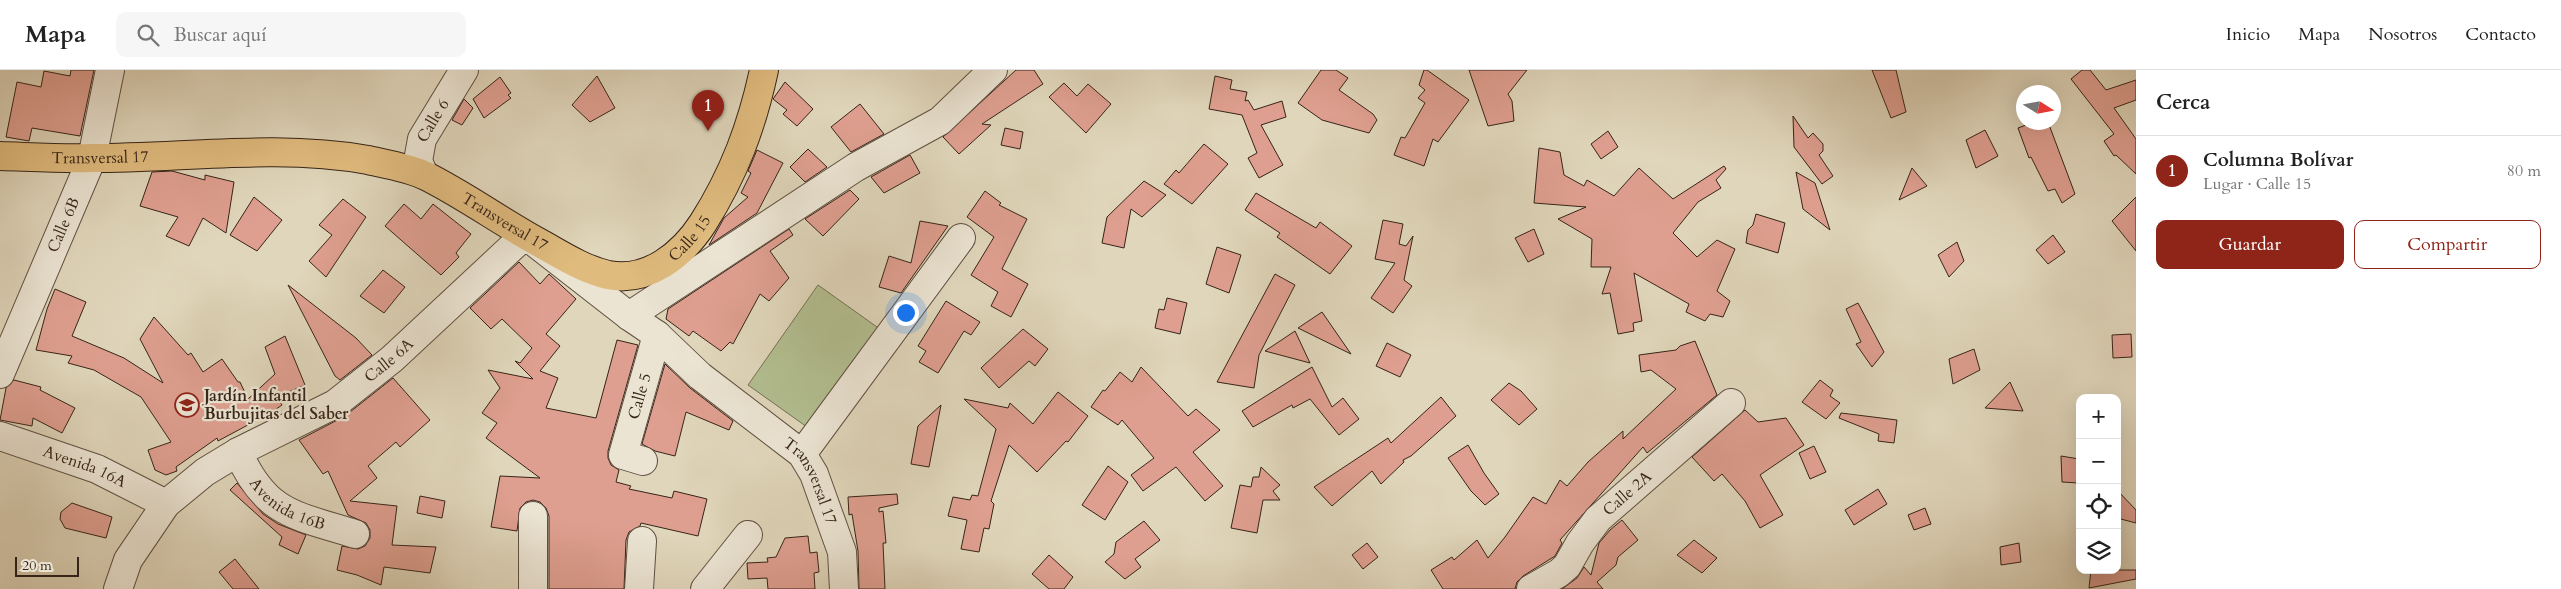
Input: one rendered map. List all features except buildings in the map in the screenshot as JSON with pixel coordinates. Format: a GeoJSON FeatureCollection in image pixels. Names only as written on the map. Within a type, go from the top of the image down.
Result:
{"type":"FeatureCollection","features":[{"type":"Feature","properties":{"kind":"main road","name":"Calle 15"},"geometry":{"type":"LineString","coordinates":[[525,235],[579,265],[610,275],[633,275],[654,269],[679,254],[696,234],[731,178],[753,120],[764,70]]}},
{"type":"Feature","properties":{"kind":"main road","name":"Transversal 17"},"geometry":{"type":"LineString","coordinates":[[0,156],[92,158],[191,154],[313,153],[370,160],[424,175],[525,235]]}},
{"type":"Feature","properties":{"kind":"street","name":"Calle 6B"},"geometry":{"type":"LineString","coordinates":[[0,374],[92,158],[110,70]]}},
{"type":"Feature","properties":{"kind":"street","name":"Calle 6"},"geometry":{"type":"LineString","coordinates":[[424,175],[418,161],[422,139],[464,70]]}},
{"type":"Feature","properties":{"kind":"street"},"geometry":{"type":"LineString","coordinates":[[629,316],[856,167],[940,121],[993,70]]}},
{"type":"Feature","properties":{"kind":"street","name":"Transversal 17"},"geometry":{"type":"LineString","coordinates":[[525,235],[629,316],[657,335],[700,376],[802,454],[814,474],[842,552],[844,589]]}},
{"type":"Feature","properties":{"kind":"street","name":"Calle 6A"},"geometry":{"type":"LineString","coordinates":[[118,589],[128,560],[166,504],[205,472],[238,452],[335,404],[392,359],[525,235]]}},
{"type":"Feature","properties":{"kind":"street"},"geometry":{"type":"LineString","coordinates":[[802,454],[961,238]]}},
{"type":"Feature","properties":{"kind":"street","name":"Calle 5"},"geometry":{"type":"LineString","coordinates":[[633,458],[657,335]]}},
{"type":"Feature","properties":{"kind":"street","name":"Calle 2A"},"geometry":{"type":"LineString","coordinates":[[1531,589],[1560,573],[1567,566],[1580,543],[1598,519],[1731,403]]}},
{"type":"Feature","properties":{"kind":"street","name":"Avenida 16A"},"geometry":{"type":"LineString","coordinates":[[0,436],[97,469],[166,504]]}},
{"type":"Feature","properties":{"kind":"street","name":"Avenida 16B"},"geometry":{"type":"LineString","coordinates":[[238,452],[248,474],[260,491],[286,512],[355,534]]}},
{"type":"Feature","properties":{"kind":"street"},"geometry":{"type":"LineString","coordinates":[[533,516],[533,589]]}},
{"type":"Feature","properties":{"kind":"street"},"geometry":{"type":"LineString","coordinates":[[705,589],[748,535]]}},
{"type":"Feature","properties":{"kind":"street"},"geometry":{"type":"LineString","coordinates":[[639,589],[642,541]]}},
{"type":"Feature","properties":{"kind":"green space"},"geometry":{"type":"Polygon","coordinates":[[[818,285],[884,332],[814,432],[748,385],[818,285]]]}},
{"type":"Feature","properties":{"kind":"place","name":"Columna Bolívar"},"geometry":{"type":"Point","coordinates":[708,131]}},
{"type":"Feature","properties":{"kind":"place","name":"Jardín Infantil Burbujitas del Saber"},"geometry":{"type":"Point","coordinates":[187,405]}}]}
